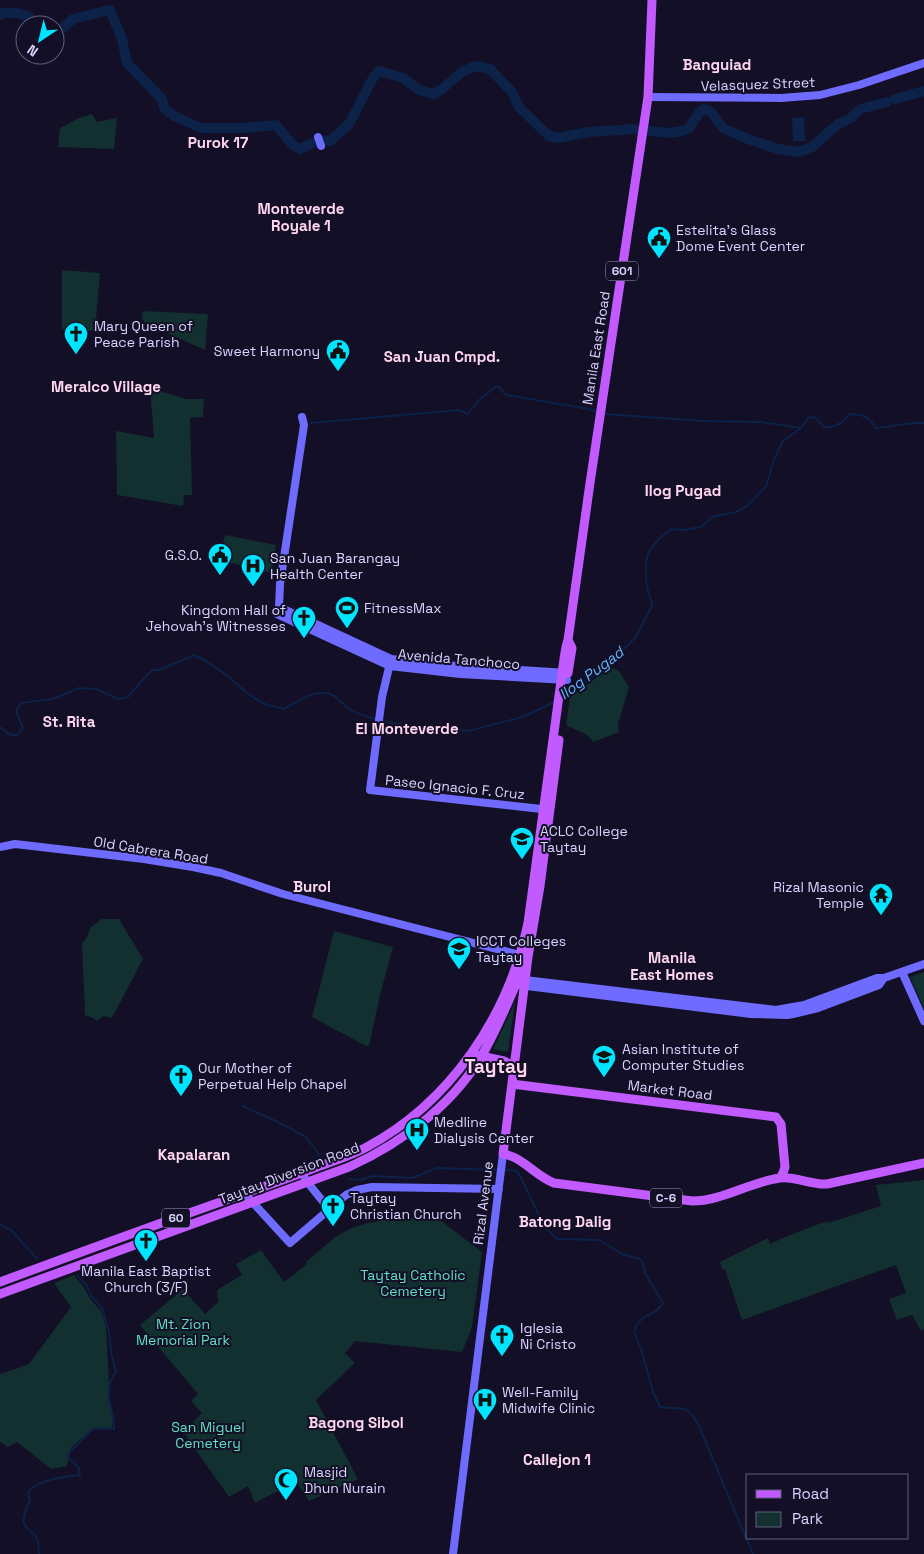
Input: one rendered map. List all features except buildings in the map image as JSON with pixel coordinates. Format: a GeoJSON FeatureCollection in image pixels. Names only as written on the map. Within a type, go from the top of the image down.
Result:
{"type":"FeatureCollection","features":[{"type":"Feature","properties":{"kind":"main road","name":"Manila East Road"},"geometry":{"type":"LineString","coordinates":[[564,677],[566,647],[600,413],[644,130],[648,98],[652,0]]}},
{"type":"Feature","properties":{"kind":"main road","name":"601"},"geometry":{"type":"LineString","coordinates":[[547,810],[564,677]]}},
{"type":"Feature","properties":{"kind":"main road","name":"Rizal Avenue"},"geometry":{"type":"LineString","coordinates":[[503,1154],[514,1067],[524,956],[533,932],[544,857],[547,810]]}},
{"type":"Feature","properties":{"kind":"main road","name":"Taytay Diversion Road"},"geometry":{"type":"LineString","coordinates":[[0,1294],[308,1183],[363,1161],[408,1134],[435,1112],[468,1076],[481,1057],[524,956],[524,943],[547,810]]}},
{"type":"Feature","properties":{"kind":"main road","name":"Taytay Diversion Road"},"geometry":{"type":"LineString","coordinates":[[0,1282],[364,1149],[401,1126],[433,1098],[471,1054],[502,1008],[522,984]]}},
{"type":"Feature","properties":{"kind":"main road"},"geometry":{"type":"LineString","coordinates":[[471,1054],[504,1061],[514,1067]]}},
{"type":"Feature","properties":{"kind":"main road","name":"Market Road"},"geometry":{"type":"LineString","coordinates":[[512,1084],[776,1117],[781,1124],[784,1164]]}},
{"type":"Feature","properties":{"kind":"main road","name":"C-6"},"geometry":{"type":"LineString","coordinates":[[503,1154],[513,1156],[545,1179],[562,1185],[692,1201],[706,1200],[745,1186],[780,1178],[801,1180],[813,1184],[827,1184],[924,1163]]}},
{"type":"Feature","properties":{"kind":"main road"},"geometry":{"type":"LineString","coordinates":[[780,1178],[784,1173],[784,1164]]}},
{"type":"Feature","properties":{"kind":"main road"},"geometry":{"type":"LineString","coordinates":[[784,1164],[792,1174],[801,1180]]}},
{"type":"Feature","properties":{"kind":"main road"},"geometry":{"type":"LineString","coordinates":[[73,1255],[77,1266]]}},
{"type":"Feature","properties":{"kind":"street","name":"Velasquez Street"},"geometry":{"type":"LineString","coordinates":[[648,98],[781,98],[820,95],[860,85],[924,63]]}},
{"type":"Feature","properties":{"kind":"street"},"geometry":{"type":"LineString","coordinates":[[318,137],[321,146]]}},
{"type":"Feature","properties":{"kind":"street","name":"Avenida Tanchoco"},"geometry":{"type":"LineString","coordinates":[[302,417],[304,426],[280,584],[278,611],[390,662],[456,666],[564,677]]}},
{"type":"Feature","properties":{"kind":"street","name":"Paseo Ignacio F. Cruz"},"geometry":{"type":"LineString","coordinates":[[390,662],[382,697],[370,790],[547,810]]}},
{"type":"Feature","properties":{"kind":"street","name":"Old Cabrera Road"},"geometry":{"type":"LineString","coordinates":[[0,847],[21,845],[170,862],[221,873],[282,894],[524,956]]}},
{"type":"Feature","properties":{"kind":"street"},"geometry":{"type":"LineString","coordinates":[[522,984],[750,1014],[787,1015],[818,1008],[879,985],[884,978],[924,964]]}},
{"type":"Feature","properties":{"kind":"street"},"geometry":{"type":"LineString","coordinates":[[902,972],[924,1021]]}},
{"type":"Feature","properties":{"kind":"street","name":"Rizal Avenue"},"geometry":{"type":"LineString","coordinates":[[453,1554],[503,1154]]}},
{"type":"Feature","properties":{"kind":"street"},"geometry":{"type":"LineString","coordinates":[[302,1173],[329,1209]]}},
{"type":"Feature","properties":{"kind":"street"},"geometry":{"type":"LineString","coordinates":[[245,1194],[290,1243],[346,1194],[358,1190],[372,1187],[499,1189]]}},
{"type":"Feature","properties":{"kind":"green space"},"geometry":{"type":"Polygon","coordinates":[[[92,114],[97,122],[117,118],[114,149],[58,147],[60,128],[79,118],[92,114]]]}},
{"type":"Feature","properties":{"kind":"green space"},"geometry":{"type":"Polygon","coordinates":[[[62,270],[100,273],[95,331],[62,329],[62,270]]]}},
{"type":"Feature","properties":{"kind":"green space"},"geometry":{"type":"Polygon","coordinates":[[[143,311],[208,314],[205,350],[145,323],[142,318],[143,311]]]}},
{"type":"Feature","properties":{"kind":"green space"},"geometry":{"type":"Polygon","coordinates":[[[150,388],[186,399],[204,399],[203,417],[190,418],[192,495],[184,495],[183,506],[117,495],[116,431],[154,438],[150,388]]]}},
{"type":"Feature","properties":{"kind":"green space"},"geometry":{"type":"Polygon","coordinates":[[[225,535],[276,545],[271,573],[219,560],[225,535]]]}},
{"type":"Feature","properties":{"kind":"green space"},"geometry":{"type":"Polygon","coordinates":[[[611,667],[619,671],[629,687],[618,724],[619,732],[593,742],[587,735],[566,725],[570,697],[611,667]]]}},
{"type":"Feature","properties":{"kind":"green space"},"geometry":{"type":"Polygon","coordinates":[[[102,919],[119,919],[143,959],[112,1018],[104,1016],[97,1021],[85,1015],[82,943],[86,939],[91,927],[102,919]]]}},
{"type":"Feature","properties":{"kind":"green space"},"geometry":{"type":"Polygon","coordinates":[[[334,931],[393,947],[369,1046],[312,1017],[334,931]]]}},
{"type":"Feature","properties":{"kind":"green space"},"geometry":{"type":"Polygon","coordinates":[[[924,972],[924,1009],[910,977],[924,972]]]}},
{"type":"Feature","properties":{"kind":"green space"},"geometry":{"type":"Polygon","coordinates":[[[515,1002],[508,1052],[493,1049],[496,1043],[515,1002]]]}},
{"type":"Feature","properties":{"kind":"green space"},"geometry":{"type":"Polygon","coordinates":[[[924,1180],[924,1329],[921,1331],[912,1315],[897,1320],[889,1299],[906,1293],[896,1265],[742,1320],[725,1269],[722,1269],[720,1262],[768,1238],[770,1244],[827,1221],[828,1223],[881,1206],[876,1185],[924,1180]]]}},
{"type":"Feature","properties":{"kind":"green space"},"geometry":{"type":"Polygon","coordinates":[[[425,1212],[431,1213],[482,1252],[472,1327],[462,1352],[355,1341],[345,1353],[355,1363],[316,1400],[358,1479],[309,1501],[296,1481],[255,1503],[248,1486],[229,1497],[183,1432],[202,1413],[191,1401],[198,1394],[140,1325],[183,1289],[205,1314],[218,1302],[217,1290],[242,1275],[236,1264],[261,1250],[284,1282],[307,1264],[306,1262],[333,1239],[352,1228],[372,1222],[415,1218],[425,1212]]]}},
{"type":"Feature","properties":{"kind":"green space","name":"Mt. Zion Memorial Park"},"geometry":{"type":"Polygon","coordinates":[[[74,1275],[101,1311],[106,1327],[108,1396],[113,1423],[111,1428],[93,1428],[71,1448],[67,1466],[51,1469],[17,1442],[8,1447],[0,1442],[0,1374],[29,1364],[71,1307],[54,1283],[74,1275]]]}},
{"type":"Feature","properties":{"kind":"water"},"geometry":{"type":"Polygon","coordinates":[[[804,117],[805,141],[793,141],[792,118],[804,117]]]}},
{"type":"Feature","properties":{"kind":"waterway"},"geometry":{"type":"LineString","coordinates":[[65,26],[73,19],[110,10],[122,39],[127,63],[162,99],[164,108],[174,116],[201,128],[244,128],[276,125],[293,145],[300,149],[318,141],[330,141],[349,124],[373,78],[379,71],[403,78],[419,90],[434,94],[462,72],[475,66],[490,69],[512,92],[519,107],[549,136],[558,138],[588,132],[631,129],[670,133],[682,131],[689,128],[704,109],[711,112],[723,128],[778,149],[799,152],[812,147],[838,124],[851,118],[860,109],[887,102]]}},
{"type":"Feature","properties":{"kind":"waterway"},"geometry":{"type":"LineString","coordinates":[[0,15],[1,13],[23,15]]}},
{"type":"Feature","properties":{"kind":"waterway"},"geometry":{"type":"LineString","coordinates":[[895,99],[924,91]]}},
{"type":"Feature","properties":{"kind":"waterway","name":"Ilog Pugad"},"geometry":{"type":"LineString","coordinates":[[311,423],[459,410],[468,414],[478,401],[495,387],[499,387],[506,395],[597,412]]}},
{"type":"Feature","properties":{"kind":"waterway","name":"Ilog Pugad"},"geometry":{"type":"LineString","coordinates":[[605,414],[703,421],[760,422],[801,428]]}},
{"type":"Feature","properties":{"kind":"waterway","name":"Ilog Pugad"},"geometry":{"type":"LineString","coordinates":[[563,697],[570,694],[610,663],[635,638],[652,606],[646,576],[648,553],[652,547],[671,529],[684,530],[701,527],[712,517],[736,512],[747,506],[766,486],[774,460],[783,441],[801,428],[808,418],[815,417],[824,427],[832,427],[850,414],[865,417],[876,428],[924,423]]}},
{"type":"Feature","properties":{"kind":"waterway","name":"Ilog Pugad"},"geometry":{"type":"LineString","coordinates":[[0,727],[10,735],[17,735],[23,728],[16,711],[21,703],[53,699],[79,688],[96,689],[118,699],[128,697],[152,670],[159,670],[194,655],[217,668],[251,696],[265,704],[284,709],[316,693],[326,693],[333,695],[355,712],[378,720]]}},
{"type":"Feature","properties":{"kind":"waterway","name":"Ilog Pugad"},"geometry":{"type":"LineString","coordinates":[[382,721],[468,731],[523,717],[554,702]]}},
{"type":"Feature","properties":{"kind":"waterway"},"geometry":{"type":"LineString","coordinates":[[242,1106],[306,1137],[320,1156]]}},
{"type":"Feature","properties":{"kind":"waterway"},"geometry":{"type":"LineString","coordinates":[[349,1179],[360,1180],[373,1176],[412,1178],[437,1168],[498,1170]]}},
{"type":"Feature","properties":{"kind":"waterway"},"geometry":{"type":"LineString","coordinates":[[502,1170],[518,1172],[545,1227],[557,1239],[599,1240],[624,1255],[638,1258],[642,1261],[646,1275],[663,1303],[644,1317],[634,1332],[642,1352],[653,1392],[660,1407],[687,1410],[694,1417],[746,1537]]}},
{"type":"Feature","properties":{"kind":"waterway"},"geometry":{"type":"LineString","coordinates":[[0,1224],[12,1231],[37,1259]]}},
{"type":"Feature","properties":{"kind":"waterway"},"geometry":{"type":"LineString","coordinates":[[39,1554],[37,1538],[24,1524],[25,1513],[30,1500],[28,1492],[45,1481],[80,1475],[79,1468],[67,1456],[69,1453],[94,1428],[114,1429],[109,1389],[111,1380],[116,1372],[109,1332],[102,1308],[78,1276]]}},
{"type":"Feature","properties":{"kind":"waterway"},"geometry":{"type":"LineString","coordinates":[[747,1539],[753,1554]]}},
{"type":"Feature","properties":{"kind":"place","name":"Estelita's Glass Dome Event Center"},"geometry":{"type":"Point","coordinates":[659,259]}},
{"type":"Feature","properties":{"kind":"place","name":"Mary Queen of Peace Parish"},"geometry":{"type":"Point","coordinates":[76,355]}},
{"type":"Feature","properties":{"kind":"place","name":"Sweet Harmony"},"geometry":{"type":"Point","coordinates":[338,372]}},
{"type":"Feature","properties":{"kind":"place","name":"G.S.O."},"geometry":{"type":"Point","coordinates":[220,576]}},
{"type":"Feature","properties":{"kind":"place","name":"San Juan Barangay Health Center"},"geometry":{"type":"Point","coordinates":[253,587]}},
{"type":"Feature","properties":{"kind":"place","name":"FitnessMax"},"geometry":{"type":"Point","coordinates":[347,629]}},
{"type":"Feature","properties":{"kind":"place","name":"Kingdom Hall of Jehovah's Witnesses"},"geometry":{"type":"Point","coordinates":[304,639]}},
{"type":"Feature","properties":{"kind":"place","name":"ACLC College Taytay"},"geometry":{"type":"Point","coordinates":[522,860]}},
{"type":"Feature","properties":{"kind":"place","name":"Rizal Masonic Temple"},"geometry":{"type":"Point","coordinates":[881,916]}},
{"type":"Feature","properties":{"kind":"place","name":"ICCT Colleges Taytay"},"geometry":{"type":"Point","coordinates":[459,970]}},
{"type":"Feature","properties":{"kind":"place","name":"Asian Institute of Computer Studies"},"geometry":{"type":"Point","coordinates":[604,1078]}},
{"type":"Feature","properties":{"kind":"place","name":"Our Mother of Perpetual Help Chapel"},"geometry":{"type":"Point","coordinates":[181,1097]}},
{"type":"Feature","properties":{"kind":"place","name":"Medline Dialysis Center"},"geometry":{"type":"Point","coordinates":[417,1151]}},
{"type":"Feature","properties":{"kind":"place","name":"Taytay Christian Church"},"geometry":{"type":"Point","coordinates":[333,1227]}},
{"type":"Feature","properties":{"kind":"place","name":"Manila East Baptist Church (3/F)"},"geometry":{"type":"Point","coordinates":[146,1262]}},
{"type":"Feature","properties":{"kind":"place","name":"Iglesia Ni Cristo"},"geometry":{"type":"Point","coordinates":[502,1357]}},
{"type":"Feature","properties":{"kind":"place","name":"Well-Family Midwife Clinic"},"geometry":{"type":"Point","coordinates":[485,1421]}},
{"type":"Feature","properties":{"kind":"place","name":"Masjid Dhun Nurain"},"geometry":{"type":"Point","coordinates":[286,1501]}},
{"type":"Feature","properties":{"kind":"district","name":"Banguiad"},"geometry":{"type":"Point","coordinates":[717,64]}},
{"type":"Feature","properties":{"kind":"district","name":"Purok 17"},"geometry":{"type":"Point","coordinates":[218,142]}},
{"type":"Feature","properties":{"kind":"district","name":"Monteverde Royale 1"},"geometry":{"type":"Point","coordinates":[301,216]}},
{"type":"Feature","properties":{"kind":"district","name":"San Juan Cmpd."},"geometry":{"type":"Point","coordinates":[442,356]}},
{"type":"Feature","properties":{"kind":"district","name":"Meralco Village"},"geometry":{"type":"Point","coordinates":[106,386]}},
{"type":"Feature","properties":{"kind":"district","name":"Ilog Pugad"},"geometry":{"type":"Point","coordinates":[683,490]}},
{"type":"Feature","properties":{"kind":"district","name":"St. Rita"},"geometry":{"type":"Point","coordinates":[69,721]}},
{"type":"Feature","properties":{"kind":"district","name":"El Monteverde"},"geometry":{"type":"Point","coordinates":[407,728]}},
{"type":"Feature","properties":{"kind":"district","name":"Burol"},"geometry":{"type":"Point","coordinates":[312,886]}},
{"type":"Feature","properties":{"kind":"district","name":"Manila East Homes"},"geometry":{"type":"Point","coordinates":[672,966]}},
{"type":"Feature","properties":{"kind":"district","name":"Taytay"},"geometry":{"type":"Point","coordinates":[496,1066]}},
{"type":"Feature","properties":{"kind":"district","name":"Kapalaran"},"geometry":{"type":"Point","coordinates":[194,1154]}},
{"type":"Feature","properties":{"kind":"district","name":"Batong Dalig"},"geometry":{"type":"Point","coordinates":[565,1221]}},
{"type":"Feature","properties":{"kind":"district","name":"Bagong Sibol"},"geometry":{"type":"Point","coordinates":[356,1422]}},
{"type":"Feature","properties":{"kind":"district","name":"Callejon 1"},"geometry":{"type":"Point","coordinates":[557,1459]}},
{"type":"Feature","properties":{"kind":"park label","name":"Taytay Catholic Cemetery"},"geometry":{"type":"Point","coordinates":[413,1284]}},
{"type":"Feature","properties":{"kind":"park label","name":"San Miguel Cemetery"},"geometry":{"type":"Point","coordinates":[208,1435]}}]}
